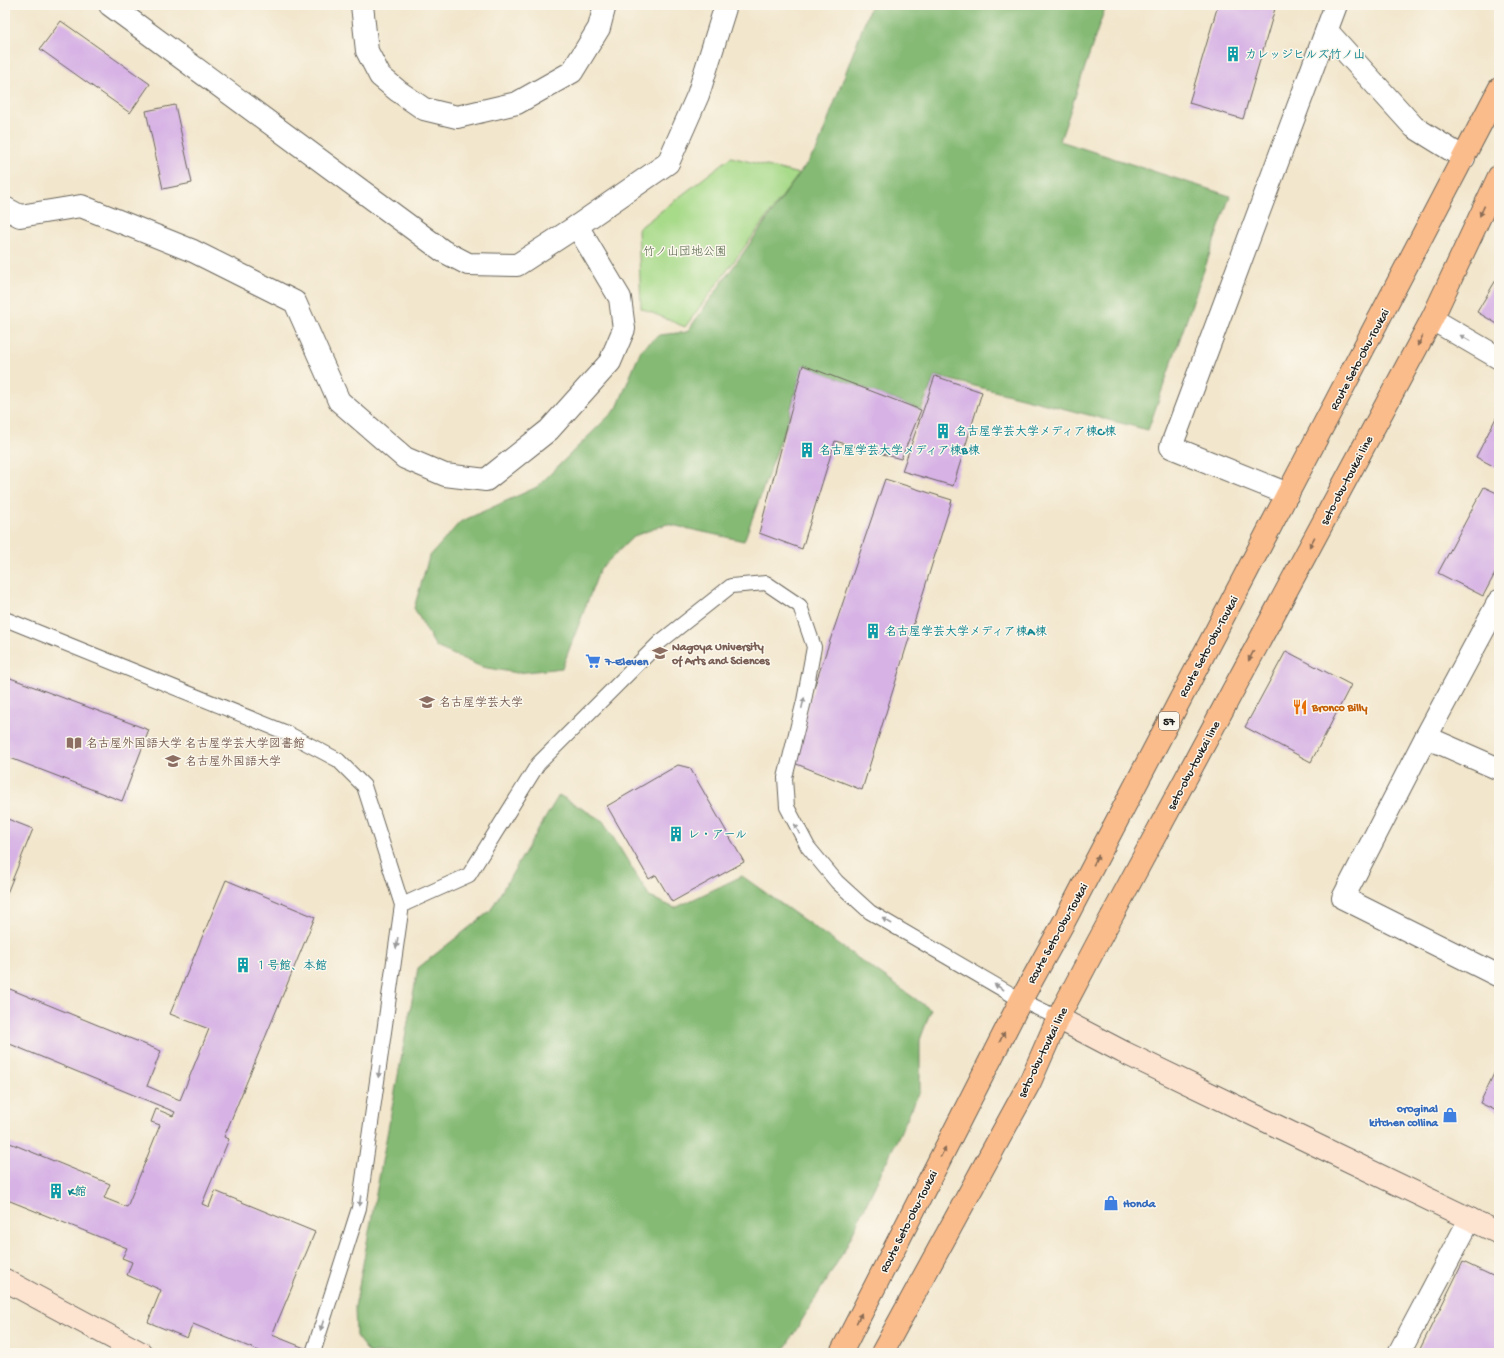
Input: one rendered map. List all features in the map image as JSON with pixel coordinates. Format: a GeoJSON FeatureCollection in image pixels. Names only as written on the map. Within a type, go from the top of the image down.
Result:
{"type":"FeatureCollection","features":[{"type":"Feature","properties":{"kind":"main road","name":"Route Seto-Obu-Toukai"},"geometry":{"type":"LineString","coordinates":[[841,1353],[1020,1000],[1065,920],[1499,89]]}},
{"type":"Feature","properties":{"kind":"main road","name":"seto-obu-toukai line"},"geometry":{"type":"LineString","coordinates":[[889,1351],[1030,1082],[1058,1018],[1432,319],[1499,176]]}},
{"type":"Feature","properties":{"kind":"street"},"geometry":{"type":"LineString","coordinates":[[110,5],[443,250],[468,264],[517,265],[577,226],[668,163],[698,95],[726,5]]}},
{"type":"Feature","properties":{"kind":"street"},"geometry":{"type":"LineString","coordinates":[[362,5],[368,51],[380,76],[398,91],[424,109],[457,117],[517,103],[572,72],[599,28],[605,5]]}},
{"type":"Feature","properties":{"kind":"street"},"geometry":{"type":"LineString","coordinates":[[1288,494],[1171,447],[1336,5]]}},
{"type":"Feature","properties":{"kind":"street"},"geometry":{"type":"LineString","coordinates":[[1327,31],[1414,127],[1464,158]]}},
{"type":"Feature","properties":{"kind":"street"},"geometry":{"type":"LineString","coordinates":[[5,208],[20,216],[81,206],[193,251],[295,302],[339,401],[405,458],[444,475],[486,480],[550,430],[610,362],[624,329],[620,298],[577,226]]}},
{"type":"Feature","properties":{"kind":"street"},"geometry":{"type":"LineString","coordinates":[[1432,319],[1499,358]]}},
{"type":"Feature","properties":{"kind":"street"},"geometry":{"type":"LineString","coordinates":[[1499,601],[1426,737],[1343,898],[1499,976]]}},
{"type":"Feature","properties":{"kind":"street"},"geometry":{"type":"LineString","coordinates":[[1426,737],[1499,769]]}},
{"type":"Feature","properties":{"kind":"street"},"geometry":{"type":"LineString","coordinates":[[1058,1018],[1123,1052],[1499,1233]]}},
{"type":"Feature","properties":{"kind":"street"},"geometry":{"type":"LineString","coordinates":[[1400,1353],[1470,1220]]}},
{"type":"Feature","properties":{"kind":"street"},"geometry":{"type":"LineString","coordinates":[[5,1280],[141,1353]]}},
{"type":"Feature","properties":{"kind":"lane"},"geometry":{"type":"LineString","coordinates":[[402,905],[468,875],[538,764],[660,642],[731,586],[766,583],[800,606],[814,647],[804,702],[785,778],[787,807],[808,848],[837,882],[870,912],[1020,1000],[1058,1018]]}},
{"type":"Feature","properties":{"kind":"lane"},"geometry":{"type":"LineString","coordinates":[[5,619],[287,733],[338,760],[364,786],[402,905],[359,1208],[312,1353]]}},
{"type":"Feature","properties":{"kind":"green space"},"geometry":{"type":"Polygon","coordinates":[[[871,5],[1106,5],[1060,141],[1230,196],[1148,430],[935,376],[921,410],[803,365],[786,426],[744,541],[667,524],[634,536],[600,569],[562,668],[517,673],[482,667],[436,647],[414,608],[429,557],[460,522],[537,487],[617,408],[641,350],[659,335],[687,332],[817,149],[871,5]]]}},
{"type":"Feature","properties":{"kind":"green space","name":"竹ノ山団地公園"},"geometry":{"type":"Polygon","coordinates":[[[731,157],[799,174],[685,327],[641,308],[638,229],[731,157]]]}},
{"type":"Feature","properties":{"kind":"green space"},"geometry":{"type":"Polygon","coordinates":[[[559,795],[603,821],[650,897],[675,908],[742,876],[931,1010],[920,1040],[920,1091],[844,1251],[782,1353],[369,1353],[356,1336],[355,1307],[418,968],[490,911],[559,795]]]}},
{"type":"Feature","properties":{"kind":"building","name":"カレッジヒルズ竹ノ山"},"geometry":{"type":"Polygon","coordinates":[[[1218,5],[1276,5],[1243,119],[1189,103],[1218,5]]]}},
{"type":"Feature","properties":{"kind":"building"},"geometry":{"type":"Polygon","coordinates":[[[61,21],[150,84],[130,113],[40,49],[61,21]]]}},
{"type":"Feature","properties":{"kind":"building"},"geometry":{"type":"Polygon","coordinates":[[[175,105],[192,183],[163,189],[146,111],[175,105]]]}},
{"type":"Feature","properties":{"kind":"building"},"geometry":{"type":"Polygon","coordinates":[[[1499,275],[1499,325],[1477,312],[1499,275]]]}},
{"type":"Feature","properties":{"kind":"building","name":"名古屋学芸大学メディア棟B棟"},"geometry":{"type":"Polygon","coordinates":[[[803,365],[921,410],[901,459],[835,441],[802,549],[759,533],[803,365]]]}},
{"type":"Feature","properties":{"kind":"building","name":"名古屋学芸大学メディア棟C棟"},"geometry":{"type":"Polygon","coordinates":[[[935,376],[982,392],[953,486],[902,471],[935,376]]]}},
{"type":"Feature","properties":{"kind":"building"},"geometry":{"type":"Polygon","coordinates":[[[1499,412],[1499,469],[1476,457],[1499,412]]]}},
{"type":"Feature","properties":{"kind":"building","name":"名古屋学芸大学メディア棟A棟"},"geometry":{"type":"Polygon","coordinates":[[[885,479],[952,500],[862,790],[789,761],[885,479]]]}},
{"type":"Feature","properties":{"kind":"building"},"geometry":{"type":"Polygon","coordinates":[[[1484,487],[1499,494],[1499,566],[1483,596],[1438,573],[1484,487]]]}},
{"type":"Feature","properties":{"kind":"building"},"geometry":{"type":"Polygon","coordinates":[[[1286,651],[1351,685],[1311,762],[1245,727],[1286,651]]]}},
{"type":"Feature","properties":{"kind":"building","name":"名古屋外国語大学 名古屋学芸大学図書館"},"geometry":{"type":"Polygon","coordinates":[[[5,676],[149,730],[122,801],[5,756],[5,676]]]}},
{"type":"Feature","properties":{"kind":"building","name":"レ・アール"},"geometry":{"type":"Polygon","coordinates":[[[678,765],[690,768],[744,862],[672,902],[656,875],[649,879],[607,806],[678,765]]]}},
{"type":"Feature","properties":{"kind":"building"},"geometry":{"type":"Polygon","coordinates":[[[5,818],[33,829],[5,898],[5,818]]]}},
{"type":"Feature","properties":{"kind":"building"},"geometry":{"type":"Polygon","coordinates":[[[226,880],[315,917],[224,1137],[229,1139],[202,1204],[209,1207],[215,1191],[315,1232],[272,1335],[317,1353],[264,1353],[193,1324],[187,1338],[148,1322],[161,1290],[127,1275],[132,1262],[122,1258],[127,1248],[5,1199],[5,1141],[110,1184],[104,1198],[127,1207],[160,1125],[151,1122],[156,1109],[173,1116],[175,1112],[5,1042],[5,987],[161,1051],[147,1086],[180,1100],[209,1029],[170,1014],[226,880]]]}},
{"type":"Feature","properties":{"kind":"building"},"geometry":{"type":"Polygon","coordinates":[[[1499,1063],[1499,1112],[1480,1103],[1499,1063]]]}},
{"type":"Feature","properties":{"kind":"building"},"geometry":{"type":"Polygon","coordinates":[[[1463,1262],[1499,1279],[1499,1353],[1418,1353],[1463,1262]]]}},
{"type":"Feature","properties":{"kind":"place","name":"カレッジヒルズ竹ノ山"},"geometry":{"type":"Point","coordinates":[1233,54]}},
{"type":"Feature","properties":{"kind":"place","name":"名古屋学芸大学メディア棟C棟"},"geometry":{"type":"Point","coordinates":[943,431]}},
{"type":"Feature","properties":{"kind":"place","name":"名古屋学芸大学メディア棟B棟"},"geometry":{"type":"Point","coordinates":[807,450]}},
{"type":"Feature","properties":{"kind":"place","name":"名古屋学芸大学メディア棟A棟"},"geometry":{"type":"Point","coordinates":[873,631]}},
{"type":"Feature","properties":{"kind":"place","name":"Nagoya University of Arts and Sciences"},"geometry":{"type":"Point","coordinates":[660,653]}},
{"type":"Feature","properties":{"kind":"place","name":"7-Eleven"},"geometry":{"type":"Point","coordinates":[593,661]}},
{"type":"Feature","properties":{"kind":"place","name":"名古屋学芸大学"},"geometry":{"type":"Point","coordinates":[427,702]}},
{"type":"Feature","properties":{"kind":"place","name":"Bronco Billy"},"geometry":{"type":"Point","coordinates":[1300,707]}},
{"type":"Feature","properties":{"kind":"place","name":"名古屋外国語大学 名古屋学芸大学図書館"},"geometry":{"type":"Point","coordinates":[74,743]}},
{"type":"Feature","properties":{"kind":"place","name":"名古屋外国語大学"},"geometry":{"type":"Point","coordinates":[173,761]}},
{"type":"Feature","properties":{"kind":"place","name":"レ・アール"},"geometry":{"type":"Point","coordinates":[676,834]}},
{"type":"Feature","properties":{"kind":"place","name":"１号館、本館"},"geometry":{"type":"Point","coordinates":[243,965]}},
{"type":"Feature","properties":{"kind":"place","name":"oroginal kitchen collina"},"geometry":{"type":"Point","coordinates":[1450,1115]}},
{"type":"Feature","properties":{"kind":"place","name":"K館"},"geometry":{"type":"Point","coordinates":[56,1191]}},
{"type":"Feature","properties":{"kind":"place","name":"Honda"},"geometry":{"type":"Point","coordinates":[1111,1203]}}]}
